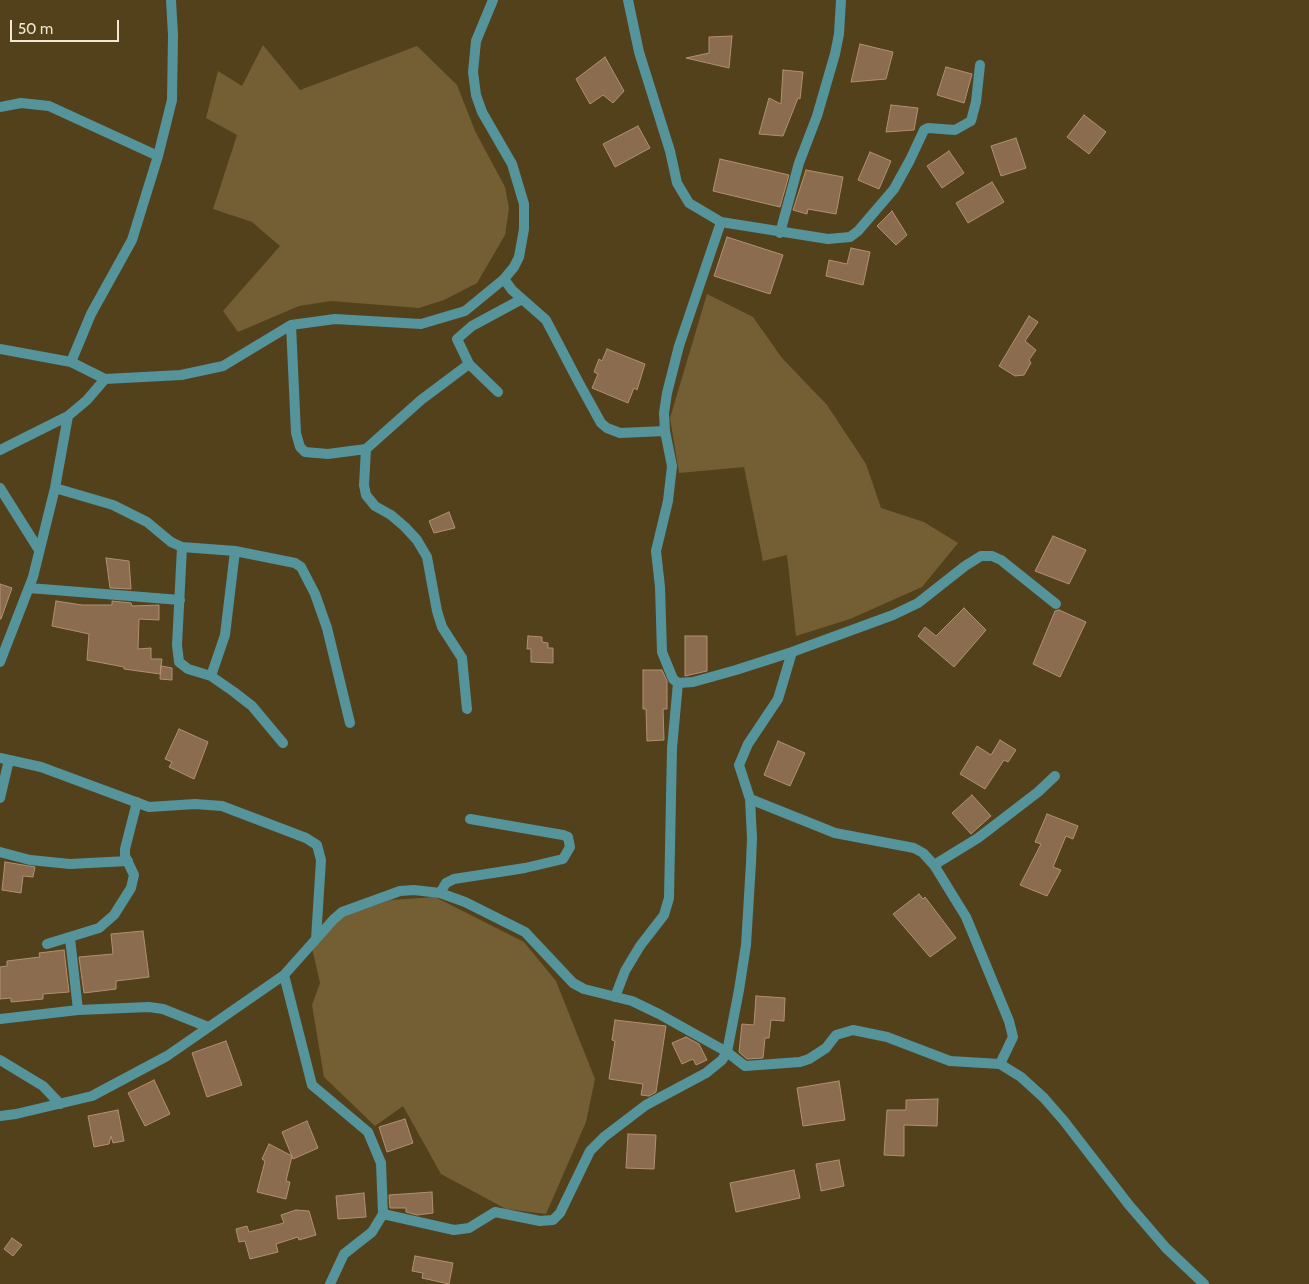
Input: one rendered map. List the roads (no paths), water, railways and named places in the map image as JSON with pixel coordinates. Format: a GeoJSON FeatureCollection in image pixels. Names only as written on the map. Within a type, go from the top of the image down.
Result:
{"type":"FeatureCollection","features":[{"type":"Feature","properties":{"kind":"street"},"geometry":{"type":"LineString","coordinates":[[71,362],[92,314],[132,240],[158,156],[172,100],[173,35],[171,0]]}},
{"type":"Feature","properties":{"kind":"street"},"geometry":{"type":"LineString","coordinates":[[0,349],[71,362],[105,379],[181,375],[223,366],[291,324],[335,319],[413,324],[438,321],[465,311],[504,279],[519,257],[524,229],[524,204],[512,164],[482,112],[476,94],[473,72],[476,41],[494,0]]}},
{"type":"Feature","properties":{"kind":"street"},"geometry":{"type":"LineString","coordinates":[[628,0],[639,52],[670,151],[677,183],[689,203],[721,222],[780,233],[835,240],[850,237],[858,231],[894,189],[924,130],[928,128],[955,130],[971,122],[976,102],[980,65]]}},
{"type":"Feature","properties":{"kind":"street"},"geometry":{"type":"LineString","coordinates":[[780,233],[799,163],[817,116],[835,54],[839,34],[841,0]]}},
{"type":"Feature","properties":{"kind":"street"},"geometry":{"type":"LineString","coordinates":[[0,107],[20,103],[49,106],[158,156]]}},
{"type":"Feature","properties":{"kind":"street"},"geometry":{"type":"LineString","coordinates":[[721,222],[679,346],[667,393],[665,431],[672,466],[668,501],[658,539],[656,557],[660,587],[663,658],[673,679],[678,683],[693,682],[792,652],[893,615],[918,603],[965,566],[981,556],[992,556],[1001,560],[1056,604]]}},
{"type":"Feature","properties":{"kind":"street"},"geometry":{"type":"LineString","coordinates":[[504,279],[522,299],[546,320],[579,383],[602,423],[607,428],[620,433],[665,431]]}},
{"type":"Feature","properties":{"kind":"street"},"geometry":{"type":"LineString","coordinates":[[498,392],[469,364],[456,341],[458,336],[472,326],[522,299]]}},
{"type":"Feature","properties":{"kind":"street"},"geometry":{"type":"LineString","coordinates":[[291,324],[296,433],[300,447],[306,452],[328,454],[366,449],[421,400],[469,364]]}},
{"type":"Feature","properties":{"kind":"street"},"geometry":{"type":"LineString","coordinates":[[0,450],[68,416],[87,400],[105,379]]}},
{"type":"Feature","properties":{"kind":"street"},"geometry":{"type":"LineString","coordinates":[[0,662],[28,588],[39,550],[54,488],[68,416]]}},
{"type":"Feature","properties":{"kind":"street"},"geometry":{"type":"LineString","coordinates":[[366,449],[364,485],[366,495],[375,506],[391,515],[405,527],[417,540],[427,557],[437,611],[442,627],[462,658],[467,709]]}},
{"type":"Feature","properties":{"kind":"street"},"geometry":{"type":"LineString","coordinates":[[0,488],[39,550]]}},
{"type":"Feature","properties":{"kind":"street"},"geometry":{"type":"LineString","coordinates":[[54,488],[113,505],[147,522],[172,542],[182,547],[235,551],[290,561],[301,567],[315,594],[327,628],[350,724]]}},
{"type":"Feature","properties":{"kind":"street"},"geometry":{"type":"LineString","coordinates":[[182,547],[177,645],[180,662],[188,669],[211,676],[252,706],[283,743]]}},
{"type":"Feature","properties":{"kind":"street"},"geometry":{"type":"LineString","coordinates":[[211,676],[225,635],[235,551]]}},
{"type":"Feature","properties":{"kind":"street"},"geometry":{"type":"LineString","coordinates":[[28,588],[180,600]]}},
{"type":"Feature","properties":{"kind":"street"},"geometry":{"type":"LineString","coordinates":[[383,1214],[454,1230],[469,1228],[495,1212],[540,1221],[554,1220],[560,1213],[590,1151],[604,1137],[646,1106],[716,1066],[727,1052],[746,944],[752,838],[750,799],[740,768],[740,760],[748,744],[778,699],[792,652]]}},
{"type":"Feature","properties":{"kind":"street"},"geometry":{"type":"LineString","coordinates":[[615,997],[625,971],[667,907],[672,862],[672,748],[678,683]]}},
{"type":"Feature","properties":{"kind":"street"},"geometry":{"type":"LineString","coordinates":[[0,798],[4,759],[41,767],[158,808],[195,804],[222,806],[288,831],[316,845],[321,860],[316,939]]}},
{"type":"Feature","properties":{"kind":"street"},"geometry":{"type":"LineString","coordinates":[[934,865],[978,838],[1038,792],[1055,776]]}},
{"type":"Feature","properties":{"kind":"street"},"geometry":{"type":"LineString","coordinates":[[750,799],[834,833],[914,848],[923,853],[934,865],[955,896],[971,927],[980,955],[1009,1021],[1013,1037],[1000,1064]]}},
{"type":"Feature","properties":{"kind":"street"},"geometry":{"type":"LineString","coordinates":[[47,944],[99,928],[114,915],[134,883],[134,875],[124,849],[137,802]]}},
{"type":"Feature","properties":{"kind":"street"},"geometry":{"type":"LineString","coordinates":[[440,893],[446,883],[454,879],[525,868],[563,859],[570,847],[568,837],[563,835],[470,819]]}},
{"type":"Feature","properties":{"kind":"street"},"geometry":{"type":"LineString","coordinates":[[0,852],[30,860],[70,864],[128,861]]}},
{"type":"Feature","properties":{"kind":"street"},"geometry":{"type":"LineString","coordinates":[[0,1116],[92,1096],[167,1056],[284,975],[332,920],[342,912],[400,892],[414,890],[440,893],[473,906],[525,932],[573,983],[584,989],[632,1001],[659,1014],[727,1052],[745,1066],[800,1062],[818,1054],[836,1035],[853,1030],[887,1037],[950,1061],[1000,1064],[1021,1077],[1044,1098],[1129,1205],[1166,1248],[1204,1284]]}},
{"type":"Feature","properties":{"kind":"street"},"geometry":{"type":"LineString","coordinates":[[70,938],[78,1010]]}},
{"type":"Feature","properties":{"kind":"street"},"geometry":{"type":"LineString","coordinates":[[284,975],[312,1085],[362,1126],[376,1147],[381,1163],[383,1214],[372,1232],[344,1254],[330,1284]]}},
{"type":"Feature","properties":{"kind":"street"},"geometry":{"type":"LineString","coordinates":[[0,1019],[78,1010],[149,1007],[164,1010],[208,1027]]}},
{"type":"Feature","properties":{"kind":"street"},"geometry":{"type":"LineString","coordinates":[[0,1060],[43,1086],[60,1104]]}}]}
